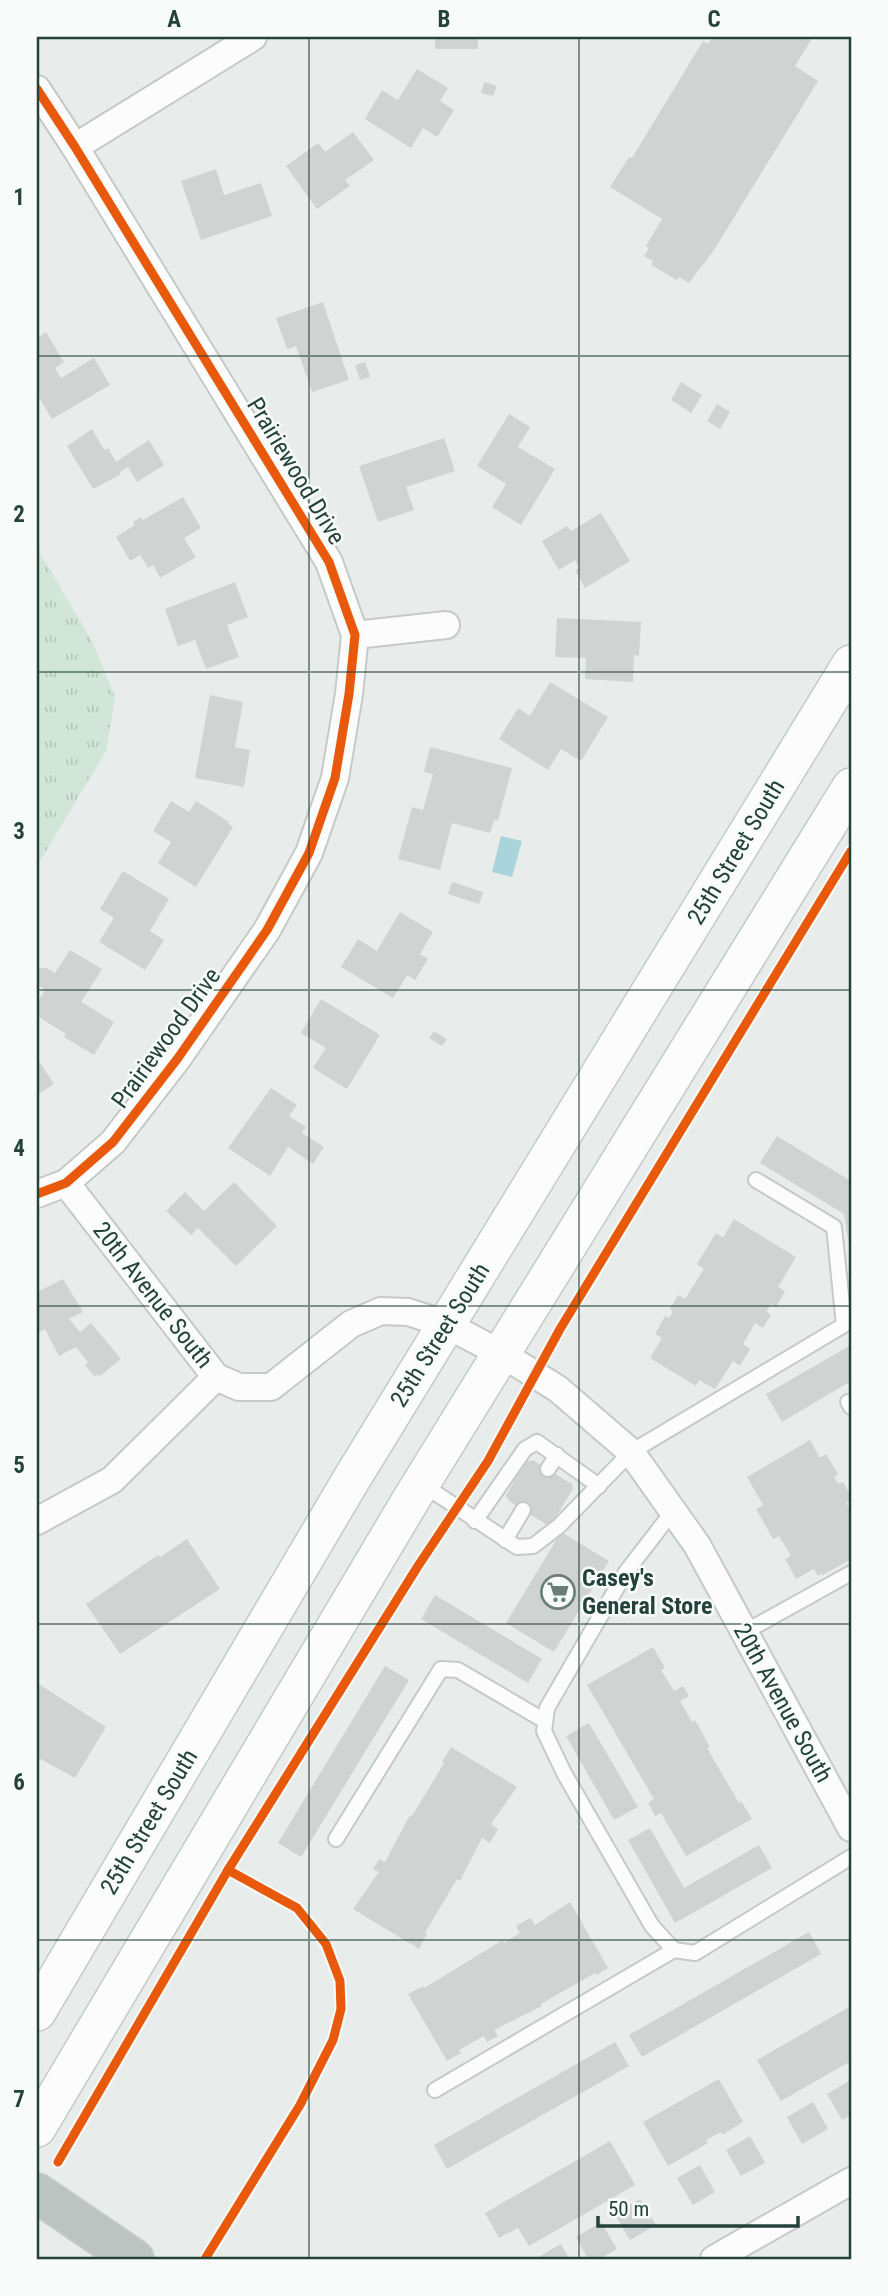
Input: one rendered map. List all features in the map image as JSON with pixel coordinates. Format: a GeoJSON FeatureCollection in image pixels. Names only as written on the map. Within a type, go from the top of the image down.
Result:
{"type":"FeatureCollection","features":[{"type":"Feature","properties":{"kind":"highway"},"geometry":{"type":"LineString","coordinates":[[37,2193],[134,2259]]}},
{"type":"Feature","properties":{"kind":"main road","name":"25th Street South"},"geometry":{"type":"LineString","coordinates":[[37,2012],[445,1324],[851,664]]}},
{"type":"Feature","properties":{"kind":"main road"},"geometry":{"type":"LineString","coordinates":[[37,2128],[422,1484],[851,787]]}},
{"type":"Feature","properties":{"kind":"street"},"geometry":{"type":"LineString","coordinates":[[75,146],[253,37]]}},
{"type":"Feature","properties":{"kind":"street","name":"Prairiewood Drive"},"geometry":{"type":"LineString","coordinates":[[37,89],[75,146],[329,562],[355,635],[349,694],[335,778],[309,853],[267,930],[178,1058],[113,1142],[66,1182],[37,1194]]}},
{"type":"Feature","properties":{"kind":"street"},"geometry":{"type":"LineString","coordinates":[[355,635],[446,625]]}},
{"type":"Feature","properties":{"kind":"street","name":"20th Avenue South"},"geometry":{"type":"LineString","coordinates":[[66,1182],[216,1377],[239,1387],[271,1387],[351,1324],[381,1311],[408,1312],[445,1324],[502,1353],[558,1390],[631,1452],[697,1545],[851,1828]]}},
{"type":"Feature","properties":{"kind":"street"},"geometry":{"type":"LineString","coordinates":[[37,1521],[112,1480],[216,1377]]}},
{"type":"Feature","properties":{"kind":"street"},"geometry":{"type":"LineString","coordinates":[[714,2259],[851,2181]]}},
{"type":"Feature","properties":{"kind":"lane"},"geometry":{"type":"LineString","coordinates":[[422,1484],[517,1547],[533,1546],[559,1526],[631,1452],[844,1325],[834,1227],[756,1180]]}},
{"type":"Feature","properties":{"kind":"lane"},"geometry":{"type":"LineString","coordinates":[[475,1521],[525,1449],[537,1442],[599,1486]]}},
{"type":"Feature","properties":{"kind":"lane"},"geometry":{"type":"LineString","coordinates":[[548,1469],[557,1455]]}},
{"type":"Feature","properties":{"kind":"lane"},"geometry":{"type":"LineString","coordinates":[[506,1540],[523,1510]]}},
{"type":"Feature","properties":{"kind":"lane"},"geometry":{"type":"LineString","coordinates":[[673,1511],[626,1572],[547,1708],[544,1731],[564,1773],[652,1926],[674,1950]]}},
{"type":"Feature","properties":{"kind":"lane"},"geometry":{"type":"LineString","coordinates":[[743,1633],[851,1573]]}},
{"type":"Feature","properties":{"kind":"lane"},"geometry":{"type":"LineString","coordinates":[[336,1839],[441,1669],[458,1670],[545,1721]]}},
{"type":"Feature","properties":{"kind":"lane"},"geometry":{"type":"LineString","coordinates":[[435,2090],[674,1950],[695,1953],[851,1857]]}},
{"type":"Feature","properties":{"kind":"green space"},"geometry":{"type":"Polygon","coordinates":[[[37,548],[91,639],[115,696],[106,751],[37,866],[37,548]]]}},
{"type":"Feature","properties":{"kind":"water"},"geometry":{"type":"Polygon","coordinates":[[[501,836],[522,841],[512,877],[492,872],[501,836]]]}},
{"type":"Feature","properties":{"kind":"building"},"geometry":{"type":"Polygon","coordinates":[[[435,37],[478,37],[478,49],[435,49],[435,37]]]}},
{"type":"Feature","properties":{"kind":"building"},"geometry":{"type":"Polygon","coordinates":[[[712,37],[805,37],[811,40],[795,66],[818,81],[714,250],[689,283],[679,277],[677,280],[651,265],[653,261],[644,256],[649,248],[646,246],[662,219],[610,187],[629,157],[632,158],[703,41],[708,44],[712,37]]]}},
{"type":"Feature","properties":{"kind":"building"},"geometry":{"type":"Polygon","coordinates":[[[417,69],[448,88],[440,101],[454,110],[437,137],[423,128],[411,148],[365,119],[382,90],[398,100],[417,69]]]}},
{"type":"Feature","properties":{"kind":"building"},"geometry":{"type":"Polygon","coordinates":[[[484,82],[497,86],[493,96],[481,93],[484,82]]]}},
{"type":"Feature","properties":{"kind":"building"},"geometry":{"type":"Polygon","coordinates":[[[353,132],[374,160],[345,180],[350,186],[317,209],[286,166],[318,143],[325,152],[353,132]]]}},
{"type":"Feature","properties":{"kind":"building"},"geometry":{"type":"Polygon","coordinates":[[[216,169],[224,195],[261,183],[272,216],[201,240],[181,181],[216,169]]]}},
{"type":"Feature","properties":{"kind":"building"},"geometry":{"type":"Polygon","coordinates":[[[323,302],[349,380],[312,392],[296,346],[287,349],[276,318],[323,302]]]}},
{"type":"Feature","properties":{"kind":"building"},"geometry":{"type":"Polygon","coordinates":[[[46,332],[64,362],[55,368],[61,378],[94,358],[110,385],[52,419],[37,394],[37,338],[46,332]]]}},
{"type":"Feature","properties":{"kind":"building"},"geometry":{"type":"Polygon","coordinates":[[[365,362],[370,377],[360,380],[355,365],[365,362]]]}},
{"type":"Feature","properties":{"kind":"building"},"geometry":{"type":"Polygon","coordinates":[[[681,382],[702,395],[691,413],[671,400],[681,382]]]}},
{"type":"Feature","properties":{"kind":"building"},"geometry":{"type":"Polygon","coordinates":[[[717,404],[730,412],[720,429],[707,421],[717,404]]]}},
{"type":"Feature","properties":{"kind":"building"},"geometry":{"type":"Polygon","coordinates":[[[509,414],[530,427],[518,447],[555,469],[521,525],[492,507],[506,484],[477,466],[509,414]]]}},
{"type":"Feature","properties":{"kind":"building"},"geometry":{"type":"Polygon","coordinates":[[[92,429],[104,450],[108,448],[116,462],[149,440],[164,465],[137,482],[128,467],[121,471],[120,475],[93,489],[67,446],[92,429]]]}},
{"type":"Feature","properties":{"kind":"building"},"geometry":{"type":"Polygon","coordinates":[[[444,438],[455,471],[406,487],[414,510],[378,522],[359,466],[444,438]]]}},
{"type":"Feature","properties":{"kind":"building"},"geometry":{"type":"Polygon","coordinates":[[[183,497],[201,528],[184,538],[196,557],[160,578],[153,565],[148,568],[140,555],[130,561],[116,537],[135,525],[133,522],[141,517],[143,520],[183,497]]]}},
{"type":"Feature","properties":{"kind":"building"},"geometry":{"type":"Polygon","coordinates":[[[601,513],[630,561],[585,588],[575,570],[579,568],[575,560],[559,570],[542,541],[567,526],[571,531],[601,513]]]}},
{"type":"Feature","properties":{"kind":"building"},"geometry":{"type":"Polygon","coordinates":[[[235,582],[248,617],[227,625],[239,657],[206,669],[195,640],[178,646],[165,609],[235,582]]]}},
{"type":"Feature","properties":{"kind":"building"},"geometry":{"type":"Polygon","coordinates":[[[557,618],[641,622],[639,656],[634,655],[633,682],[585,679],[586,658],[555,657],[557,618]]]}},
{"type":"Feature","properties":{"kind":"building"},"geometry":{"type":"Polygon","coordinates":[[[550,682],[608,717],[581,761],[561,749],[548,770],[499,739],[518,708],[530,716],[550,682]]]}},
{"type":"Feature","properties":{"kind":"building"},"geometry":{"type":"Polygon","coordinates":[[[210,695],[243,702],[235,747],[250,750],[244,787],[195,778],[210,695]]]}},
{"type":"Feature","properties":{"kind":"building"},"geometry":{"type":"Polygon","coordinates":[[[430,747],[512,768],[498,821],[494,820],[490,833],[452,823],[440,870],[398,859],[412,807],[423,810],[433,774],[424,772],[430,747]]]}},
{"type":"Feature","properties":{"kind":"building"},"geometry":{"type":"Polygon","coordinates":[[[171,801],[189,812],[196,801],[233,827],[196,887],[158,863],[171,842],[153,831],[171,801]]]}},
{"type":"Feature","properties":{"kind":"building"},"geometry":{"type":"Polygon","coordinates":[[[123,871],[169,899],[150,931],[164,940],[145,970],[99,942],[114,918],[100,909],[123,871]]]}},
{"type":"Feature","properties":{"kind":"building"},"geometry":{"type":"Polygon","coordinates":[[[452,882],[483,892],[479,904],[448,894],[452,882]]]}},
{"type":"Feature","properties":{"kind":"building"},"geometry":{"type":"Polygon","coordinates":[[[400,912],[433,932],[420,954],[428,959],[415,980],[407,975],[393,998],[341,967],[358,939],[377,951],[400,912]]]}},
{"type":"Feature","properties":{"kind":"building"},"geometry":{"type":"Polygon","coordinates":[[[70,950],[102,969],[81,1002],[114,1022],[94,1055],[37,1016],[37,1003],[45,990],[37,984],[38,968],[47,968],[55,973],[70,950]]]}},
{"type":"Feature","properties":{"kind":"building"},"geometry":{"type":"Polygon","coordinates":[[[321,999],[380,1035],[347,1089],[313,1068],[326,1048],[301,1033],[321,999]]]}},
{"type":"Feature","properties":{"kind":"building"},"geometry":{"type":"Polygon","coordinates":[[[434,1031],[447,1039],[442,1046],[429,1038],[434,1031]]]}},
{"type":"Feature","properties":{"kind":"building"},"geometry":{"type":"Polygon","coordinates":[[[37,1058],[54,1084],[37,1095],[37,1058]]]}},
{"type":"Feature","properties":{"kind":"building"},"geometry":{"type":"Polygon","coordinates":[[[271,1088],[297,1105],[289,1116],[306,1127],[302,1133],[324,1147],[313,1164],[288,1147],[270,1176],[228,1148],[271,1088]]]}},
{"type":"Feature","properties":{"kind":"building"},"geometry":{"type":"Polygon","coordinates":[[[777,1136],[851,1181],[851,1259],[844,1214],[760,1163],[777,1136]]]}},
{"type":"Feature","properties":{"kind":"building"},"geometry":{"type":"Polygon","coordinates":[[[234,1182],[277,1226],[236,1266],[198,1228],[191,1235],[166,1211],[185,1192],[204,1211],[234,1182]]]}},
{"type":"Feature","properties":{"kind":"building"},"geometry":{"type":"Polygon","coordinates":[[[734,1219],[796,1257],[778,1287],[785,1291],[776,1307],[771,1304],[766,1312],[771,1315],[763,1328],[755,1323],[743,1344],[750,1349],[740,1366],[733,1361],[715,1389],[699,1380],[696,1386],[650,1358],[662,1338],[655,1334],[665,1316],[669,1318],[673,1312],[670,1309],[678,1295],[685,1299],[704,1269],[697,1264],[716,1233],[723,1238],[734,1219]]]}},
{"type":"Feature","properties":{"kind":"building"},"geometry":{"type":"Polygon","coordinates":[[[63,1279],[83,1312],[69,1319],[80,1332],[91,1323],[121,1359],[100,1376],[98,1374],[95,1377],[85,1365],[88,1362],[76,1347],[59,1356],[45,1329],[37,1333],[37,1292],[63,1279]]]}},
{"type":"Feature","properties":{"kind":"building"},"geometry":{"type":"Polygon","coordinates":[[[851,1345],[851,1381],[782,1422],[766,1394],[851,1345]]]}},
{"type":"Feature","properties":{"kind":"building"},"geometry":{"type":"Polygon","coordinates":[[[810,1440],[820,1458],[826,1454],[838,1474],[834,1477],[838,1484],[843,1482],[851,1497],[846,1503],[851,1511],[851,1559],[823,1575],[822,1573],[818,1576],[814,1569],[796,1579],[785,1559],[791,1556],[779,1536],[773,1539],[756,1509],[763,1505],[747,1477],[810,1440]]]}},
{"type":"Feature","properties":{"kind":"building","name":"Casey's General Store"},"geometry":{"type":"Polygon","coordinates":[[[533,1460],[572,1484],[573,1489],[552,1523],[547,1525],[509,1501],[506,1495],[526,1462],[533,1460]]]}},
{"type":"Feature","properties":{"kind":"building","name":"Casey's General Store"},"geometry":{"type":"Polygon","coordinates":[[[561,1532],[609,1561],[554,1652],[506,1623],[561,1532]]]}},
{"type":"Feature","properties":{"kind":"building"},"geometry":{"type":"Polygon","coordinates":[[[187,1539],[220,1589],[120,1654],[86,1604],[158,1555],[160,1557],[187,1539]]]}},
{"type":"Feature","properties":{"kind":"building"},"geometry":{"type":"Polygon","coordinates":[[[435,1595],[542,1659],[528,1683],[421,1619],[435,1595]]]}},
{"type":"Feature","properties":{"kind":"building"},"geometry":{"type":"Polygon","coordinates":[[[653,1647],[665,1668],[661,1670],[674,1691],[683,1686],[689,1696],[680,1701],[692,1722],[695,1720],[710,1747],[707,1748],[739,1803],[741,1801],[752,1819],[686,1856],[661,1813],[655,1816],[648,1803],[654,1799],[587,1685],[653,1647]]]}},
{"type":"Feature","properties":{"kind":"building"},"geometry":{"type":"Polygon","coordinates":[[[385,1666],[409,1680],[301,1857],[278,1843],[385,1666]]]}},
{"type":"Feature","properties":{"kind":"building"},"geometry":{"type":"Polygon","coordinates":[[[37,1683],[106,1727],[75,1778],[37,1757],[37,1683]]]}},
{"type":"Feature","properties":{"kind":"building"},"geometry":{"type":"Polygon","coordinates":[[[589,1723],[638,1807],[614,1820],[566,1736],[589,1723]]]}},
{"type":"Feature","properties":{"kind":"building"},"geometry":{"type":"Polygon","coordinates":[[[451,1747],[517,1787],[491,1824],[498,1829],[490,1843],[482,1838],[460,1881],[457,1879],[425,1933],[427,1934],[419,1949],[353,1909],[379,1872],[373,1869],[379,1859],[385,1862],[451,1747]]]}},
{"type":"Feature","properties":{"kind":"building"},"geometry":{"type":"Polygon","coordinates":[[[650,1828],[684,1888],[759,1845],[772,1868],[675,1923],[628,1840],[650,1828]]]}},
{"type":"Feature","properties":{"kind":"building"},"geometry":{"type":"Polygon","coordinates":[[[570,1902],[608,1968],[494,2030],[498,2036],[487,2042],[484,2036],[459,2050],[461,2053],[447,2061],[408,1994],[423,1986],[424,1988],[503,1940],[504,1943],[520,1933],[516,1926],[530,1918],[535,1925],[570,1902]]]}},
{"type":"Feature","properties":{"kind":"building"},"geometry":{"type":"Polygon","coordinates":[[[809,1932],[821,1954],[642,2057],[629,2035],[809,1932]]]}},
{"type":"Feature","properties":{"kind":"building"},"geometry":{"type":"Polygon","coordinates":[[[851,2006],[851,2061],[781,2101],[757,2060],[851,2006]]]}},
{"type":"Feature","properties":{"kind":"building"},"geometry":{"type":"Polygon","coordinates":[[[615,2042],[629,2066],[447,2169],[434,2145],[615,2042]]]}},
{"type":"Feature","properties":{"kind":"building"},"geometry":{"type":"Polygon","coordinates":[[[719,2079],[743,2122],[722,2135],[721,2132],[706,2140],[708,2143],[668,2166],[643,2122],[719,2079]]]}},
{"type":"Feature","properties":{"kind":"building"},"geometry":{"type":"Polygon","coordinates":[[[851,2080],[851,2115],[842,2120],[827,2094],[851,2080]]]}},
{"type":"Feature","properties":{"kind":"building"},"geometry":{"type":"Polygon","coordinates":[[[813,2102],[828,2129],[802,2144],[787,2117],[813,2102]]]}},
{"type":"Feature","properties":{"kind":"building"},"geometry":{"type":"Polygon","coordinates":[[[750,2136],[765,2163],[741,2176],[726,2150],[750,2136]]]}},
{"type":"Feature","properties":{"kind":"building"},"geometry":{"type":"Polygon","coordinates":[[[610,2141],[635,2185],[529,2246],[518,2228],[499,2238],[485,2213],[610,2141]]]}},
{"type":"Feature","properties":{"kind":"building"},"geometry":{"type":"Polygon","coordinates":[[[700,2165],[715,2192],[693,2205],[677,2178],[700,2165]]]}},
{"type":"Feature","properties":{"kind":"building"},"geometry":{"type":"Polygon","coordinates":[[[640,2199],[656,2225],[630,2240],[614,2213],[640,2199]]]}},
{"type":"Feature","properties":{"kind":"building"},"geometry":{"type":"Polygon","coordinates":[[[601,2222],[617,2249],[599,2259],[588,2259],[576,2237],[601,2222]]]}},
{"type":"Feature","properties":{"kind":"building"},"geometry":{"type":"Polygon","coordinates":[[[561,2244],[569,2259],[535,2259],[561,2244]]]}},
{"type":"Feature","properties":{"kind":"cycle path"},"geometry":{"type":"LineString","coordinates":[[37,89],[329,562],[355,635],[349,694],[335,778],[309,853],[267,930],[178,1058],[113,1142],[66,1183],[37,1194]]}},
{"type":"Feature","properties":{"kind":"cycle path"},"geometry":{"type":"LineString","coordinates":[[58,2162],[228,1870],[418,1566],[488,1461],[560,1329],[851,851]]}},
{"type":"Feature","properties":{"kind":"cycle path"},"geometry":{"type":"LineString","coordinates":[[205,2259],[300,2105],[333,2040],[341,2009],[340,1981],[326,1944],[297,1908],[228,1870]]}},
{"type":"Feature","properties":{"kind":"place","name":"Casey's General Store"},"geometry":{"type":"Point","coordinates":[558,1592]}}]}
